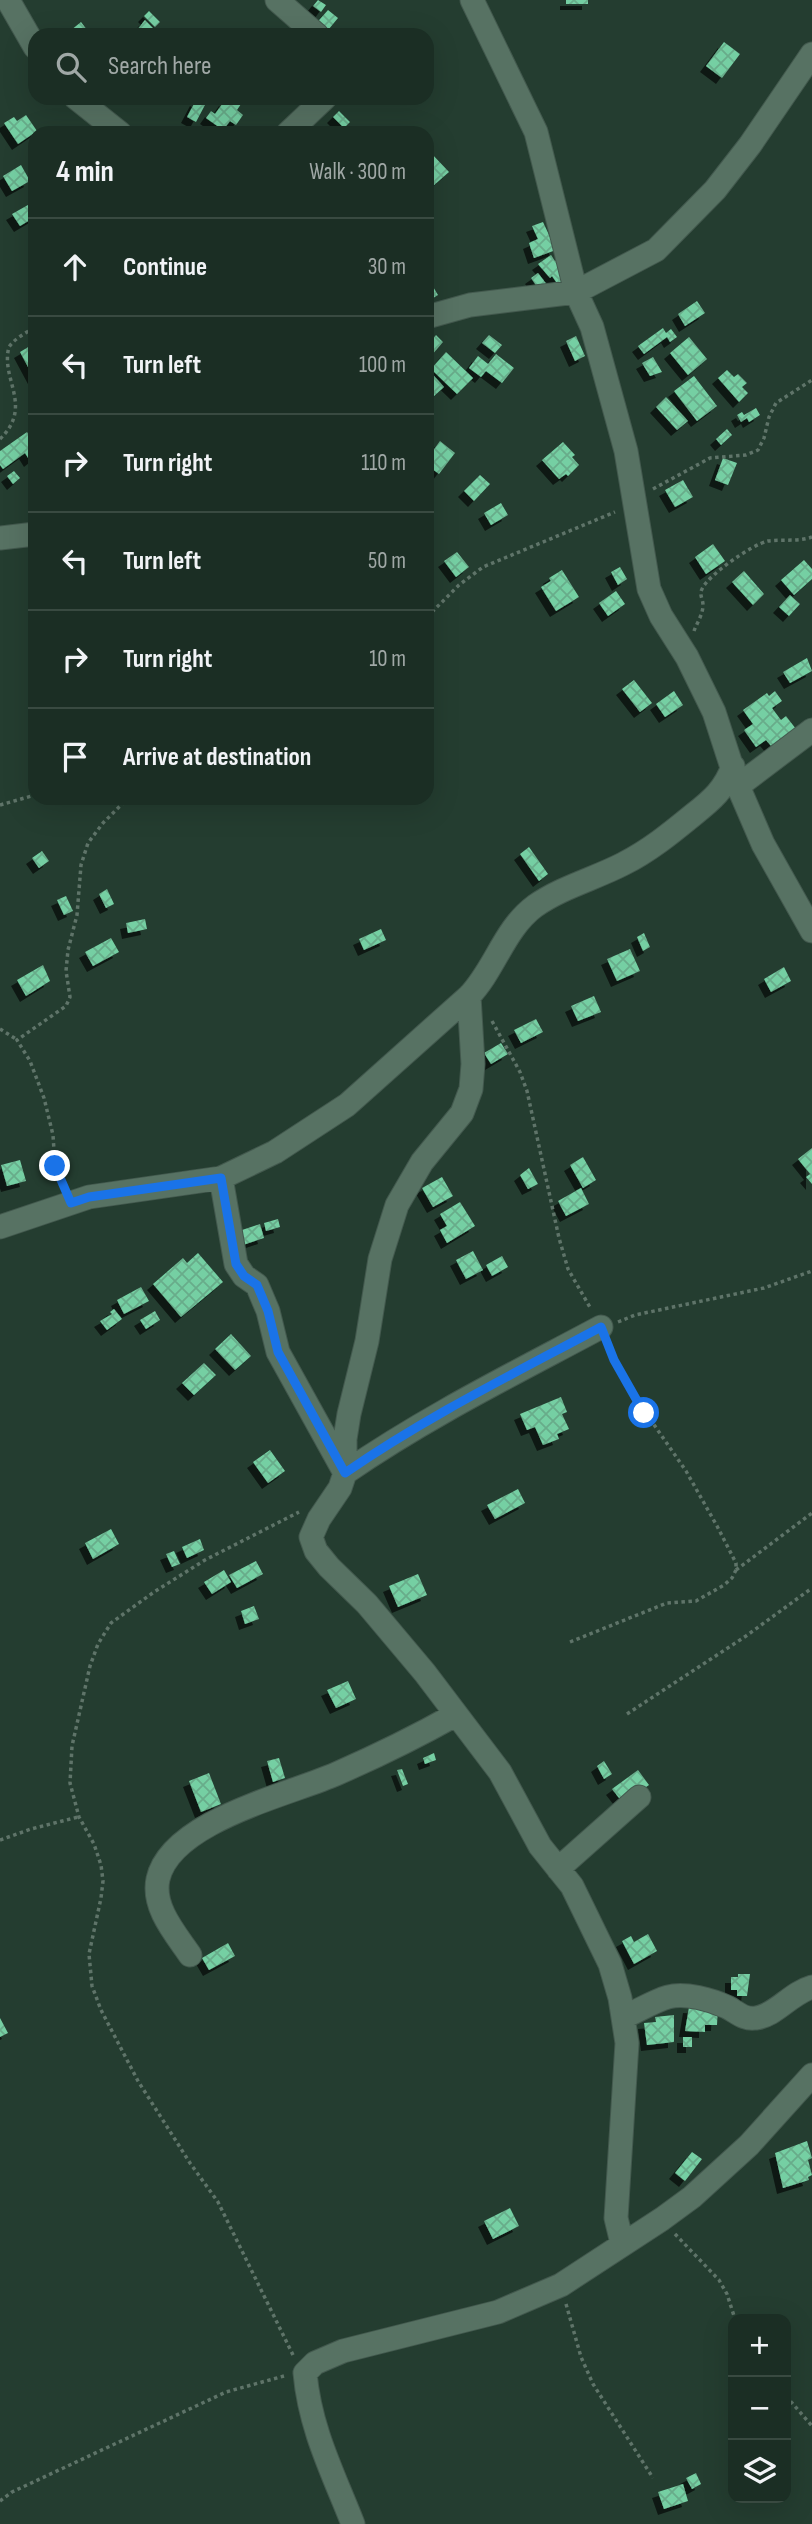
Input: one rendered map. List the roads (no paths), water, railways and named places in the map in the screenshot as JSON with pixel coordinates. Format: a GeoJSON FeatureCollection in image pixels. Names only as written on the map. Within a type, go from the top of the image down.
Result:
{"type":"FeatureCollection","features":[{"type":"Feature","properties":{"kind":"street"},"geometry":{"type":"LineString","coordinates":[[8,0],[28,35]]}},
{"type":"Feature","properties":{"kind":"street"},"geometry":{"type":"LineString","coordinates":[[277,0],[309,28]]}},
{"type":"Feature","properties":{"kind":"street"},"geometry":{"type":"LineString","coordinates":[[472,0],[536,132],[576,292],[592,327],[612,397],[636,500],[649,589],[714,712],[735,776],[763,844],[812,931]]}},
{"type":"Feature","properties":{"kind":"street"},"geometry":{"type":"LineString","coordinates":[[434,315],[470,305],[576,292],[656,250],[698,210],[750,145],[812,54]]}},
{"type":"Feature","properties":{"kind":"street"},"geometry":{"type":"LineString","coordinates":[[85,105],[111,126]]}},
{"type":"Feature","properties":{"kind":"street"},"geometry":{"type":"LineString","coordinates":[[295,126],[318,105]]}},
{"type":"Feature","properties":{"kind":"street"},"geometry":{"type":"LineString","coordinates":[[0,538],[28,535]]}},
{"type":"Feature","properties":{"kind":"street"},"geometry":{"type":"LineString","coordinates":[[0,1227],[89,1197],[221,1178],[275,1153],[347,1105],[468,996],[482,982],[519,921],[536,906],[657,844],[717,796],[727,781],[812,730]]}},
{"type":"Feature","properties":{"kind":"street"},"geometry":{"type":"LineString","coordinates":[[468,996],[473,1064],[471,1089],[462,1113],[422,1161],[397,1205],[374,1287],[367,1340],[349,1414],[345,1439],[345,1473],[340,1488],[319,1519],[311,1537],[316,1551],[367,1604],[425,1672],[500,1772],[541,1846],[572,1886],[610,1964],[624,2017],[627,2043],[616,2218],[622,2243]]}},
{"type":"Feature","properties":{"kind":"street"},"geometry":{"type":"LineString","coordinates":[[221,1178],[236,1264],[244,1276],[257,1285],[271,1320],[278,1352],[345,1473]]}},
{"type":"Feature","properties":{"kind":"street"},"geometry":{"type":"LineString","coordinates":[[345,1473],[385,1445],[430,1419],[604,1332]]}},
{"type":"Feature","properties":{"kind":"street"},"geometry":{"type":"LineString","coordinates":[[190,1955],[164,1914],[158,1898],[158,1879],[163,1865],[178,1847],[234,1812],[360,1764],[455,1715]]}},
{"type":"Feature","properties":{"kind":"street"},"geometry":{"type":"LineString","coordinates":[[558,1869],[639,1797]]}},
{"type":"Feature","properties":{"kind":"street"},"geometry":{"type":"LineString","coordinates":[[624,2017],[670,1996],[710,2001],[748,2019],[760,2018],[799,1991],[812,1987]]}},
{"type":"Feature","properties":{"kind":"street"},"geometry":{"type":"LineString","coordinates":[[353,2524],[316,2433],[305,2373],[315,2362],[343,2351],[408,2337],[498,2312],[561,2285],[662,2219],[724,2170],[812,2075]]}}]}
